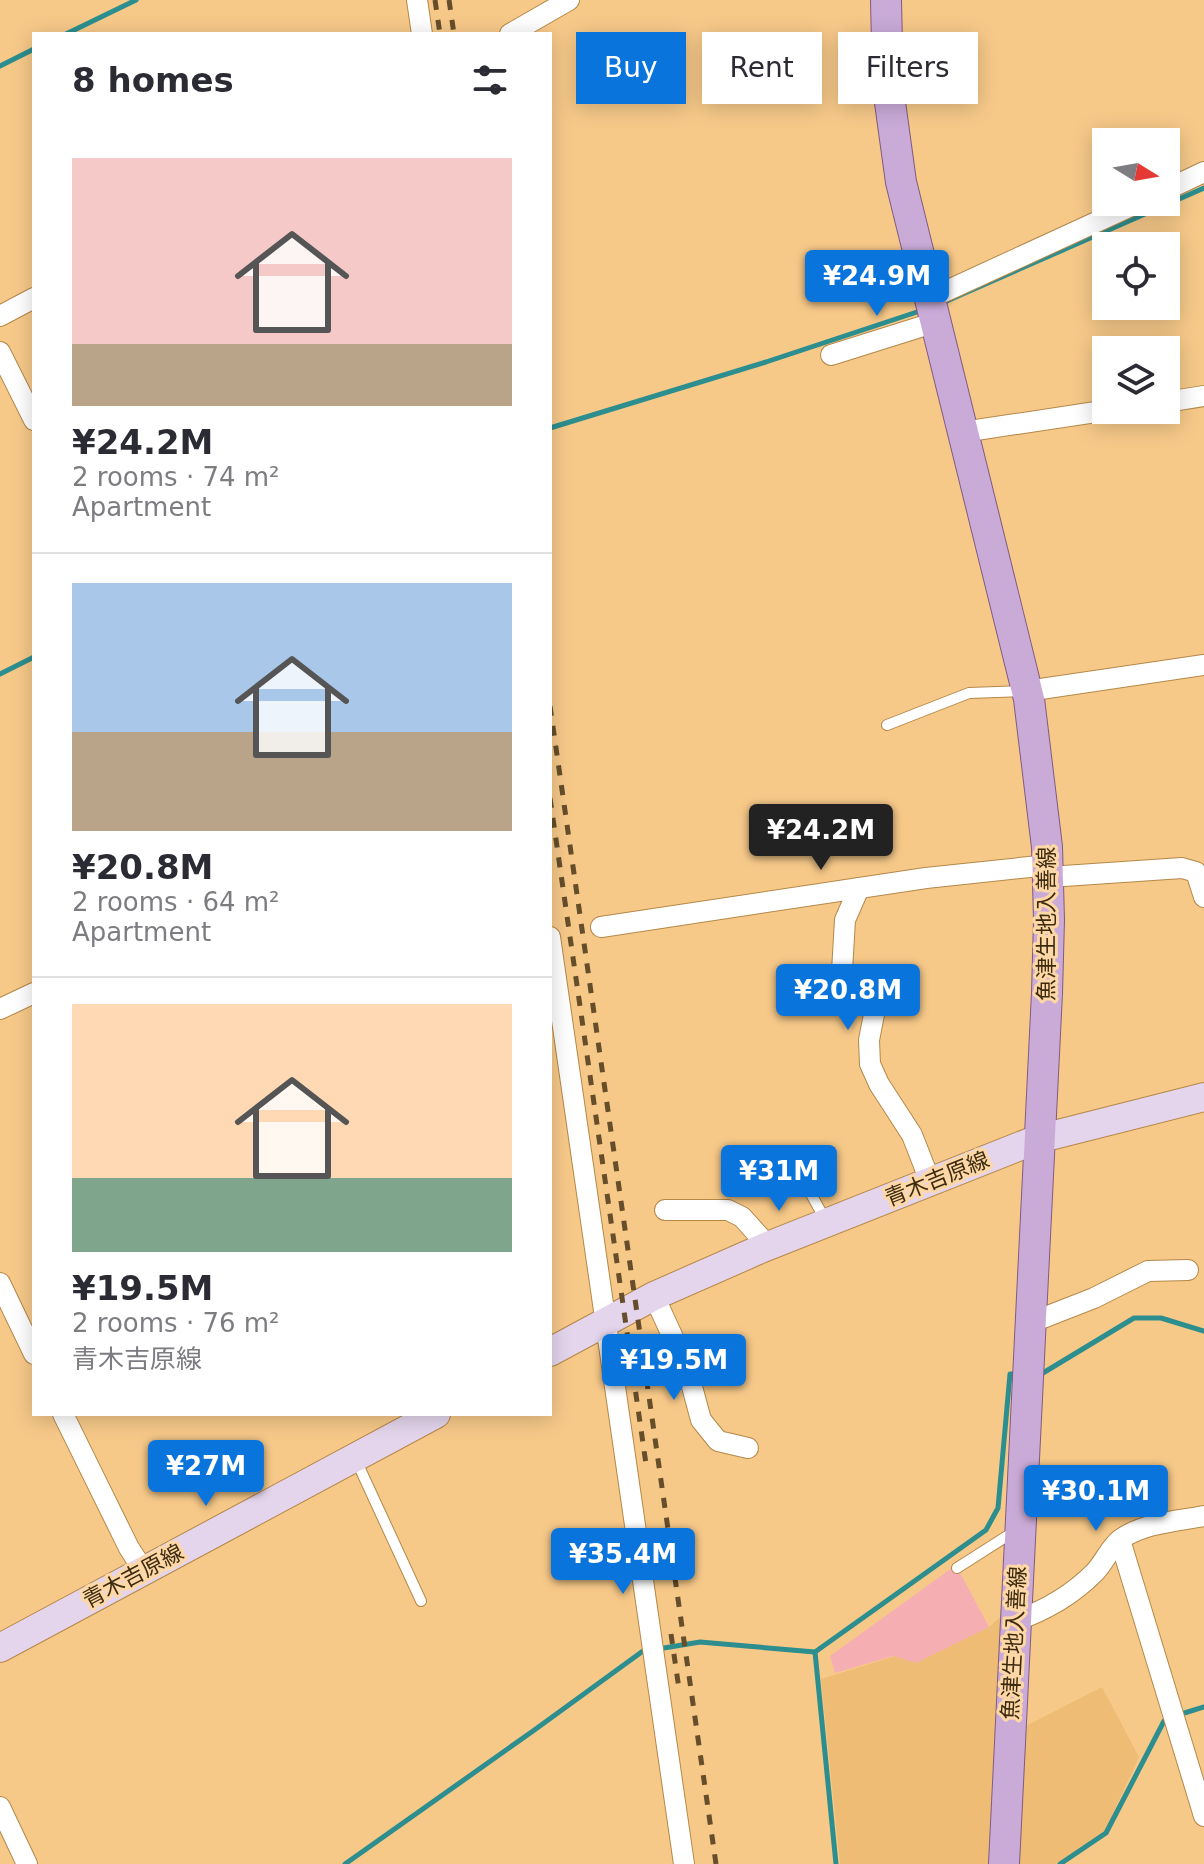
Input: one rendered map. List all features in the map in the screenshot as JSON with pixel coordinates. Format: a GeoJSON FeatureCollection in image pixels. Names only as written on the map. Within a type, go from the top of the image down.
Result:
{"type":"FeatureCollection","features":[{"type":"Feature","properties":{"kind":"main road","name":"魚津生地入善線"},"geometry":{"type":"LineString","coordinates":[[886,0],[888,88],[901,182],[1027,691],[1044,813],[1048,871],[1047,993],[1004,1864]]}},
{"type":"Feature","properties":{"kind":"main road","name":"青木吉原線"},"geometry":{"type":"LineString","coordinates":[[552,1351],[654,1296],[930,1181],[1038,1139],[1204,1097]]}},
{"type":"Feature","properties":{"kind":"main road","name":"青木吉原線"},"geometry":{"type":"LineString","coordinates":[[0,1648],[356,1458],[405,1426],[431,1416]]}},
{"type":"Feature","properties":{"kind":"street"},"geometry":{"type":"LineString","coordinates":[[417,0],[422,32]]}},
{"type":"Feature","properties":{"kind":"street"},"geometry":{"type":"LineString","coordinates":[[513,32],[569,0]]}},
{"type":"Feature","properties":{"kind":"street"},"geometry":{"type":"LineString","coordinates":[[1180,183],[1204,172]]}},
{"type":"Feature","properties":{"kind":"street"},"geometry":{"type":"LineString","coordinates":[[831,355],[933,310],[1113,216]]}},
{"type":"Feature","properties":{"kind":"street"},"geometry":{"type":"LineString","coordinates":[[0,316],[32,299]]}},
{"type":"Feature","properties":{"kind":"street"},"geometry":{"type":"LineString","coordinates":[[0,352],[32,416]]}},
{"type":"Feature","properties":{"kind":"street"},"geometry":{"type":"LineString","coordinates":[[1180,400],[1204,396]]}},
{"type":"Feature","properties":{"kind":"street"},"geometry":{"type":"LineString","coordinates":[[963,432],[1092,413]]}},
{"type":"Feature","properties":{"kind":"street"},"geometry":{"type":"LineString","coordinates":[[1027,691],[1204,665]]}},
{"type":"Feature","properties":{"kind":"street"},"geometry":{"type":"LineString","coordinates":[[601,927],[926,878],[1048,871],[1182,868],[1196,872],[1204,897]]}},
{"type":"Feature","properties":{"kind":"street"},"geometry":{"type":"LineString","coordinates":[[859,888],[845,920],[842,971],[878,994],[869,1040],[870,1064],[879,1084],[912,1135],[930,1181]]}},
{"type":"Feature","properties":{"kind":"street"},"geometry":{"type":"LineString","coordinates":[[552,951],[684,1864]]}},
{"type":"Feature","properties":{"kind":"street"},"geometry":{"type":"LineString","coordinates":[[0,1009],[32,994]]}},
{"type":"Feature","properties":{"kind":"street"},"geometry":{"type":"LineString","coordinates":[[665,1210],[728,1210],[742,1217],[768,1246]]}},
{"type":"Feature","properties":{"kind":"street"},"geometry":{"type":"LineString","coordinates":[[1030,1323],[1094,1298],[1148,1271],[1188,1270]]}},
{"type":"Feature","properties":{"kind":"street"},"geometry":{"type":"LineString","coordinates":[[0,1283],[32,1350]]}},
{"type":"Feature","properties":{"kind":"street"},"geometry":{"type":"LineString","coordinates":[[654,1296],[687,1368],[701,1420],[718,1441],[748,1448]]}},
{"type":"Feature","properties":{"kind":"street"},"geometry":{"type":"LineString","coordinates":[[64,1416],[129,1548],[144,1571]]}},
{"type":"Feature","properties":{"kind":"street"},"geometry":{"type":"LineString","coordinates":[[1015,1621],[1070,1593],[1097,1571],[1120,1540],[1137,1530],[1204,1516]]}},
{"type":"Feature","properties":{"kind":"street"},"geometry":{"type":"LineString","coordinates":[[1120,1540],[1204,1816]]}},
{"type":"Feature","properties":{"kind":"street"},"geometry":{"type":"LineString","coordinates":[[0,1807],[27,1864]]}},
{"type":"Feature","properties":{"kind":"lane"},"geometry":{"type":"LineString","coordinates":[[887,725],[969,693],[1027,691]]}},
{"type":"Feature","properties":{"kind":"lane"},"geometry":{"type":"LineString","coordinates":[[799,1163],[806,1185],[826,1223]]}},
{"type":"Feature","properties":{"kind":"lane"},"geometry":{"type":"LineString","coordinates":[[356,1458],[421,1601]]}},
{"type":"Feature","properties":{"kind":"lane"},"geometry":{"type":"LineString","coordinates":[[957,1568],[1020,1528]]}},
{"type":"Feature","properties":{"kind":"shaded area"},"geometry":{"type":"Polygon","coordinates":[[[956,1565],[989,1627],[916,1663],[893,1656],[835,1673],[830,1656],[956,1565]]]}},
{"type":"Feature","properties":{"kind":"shaded area"},"geometry":{"type":"Polygon","coordinates":[[[1006,1612],[996,1864],[840,1864],[821,1679],[989,1627],[1006,1612]]]}},
{"type":"Feature","properties":{"kind":"shaded area"},"geometry":{"type":"Polygon","coordinates":[[[1102,1687],[1139,1757],[1105,1831],[1056,1864],[1011,1864],[1018,1730],[1102,1687]]]}},
{"type":"Feature","properties":{"kind":"waterway"},"geometry":{"type":"LineString","coordinates":[[70,32],[136,0]]}},
{"type":"Feature","properties":{"kind":"waterway"},"geometry":{"type":"LineString","coordinates":[[0,66],[32,50]]}},
{"type":"Feature","properties":{"kind":"waterway"},"geometry":{"type":"LineString","coordinates":[[940,304],[1204,188]]}},
{"type":"Feature","properties":{"kind":"waterway"},"geometry":{"type":"LineString","coordinates":[[552,427],[923,310]]}},
{"type":"Feature","properties":{"kind":"waterway"},"geometry":{"type":"LineString","coordinates":[[0,674],[32,658]]}},
{"type":"Feature","properties":{"kind":"waterway"},"geometry":{"type":"LineString","coordinates":[[1038,1376],[1134,1318],[1161,1318],[1204,1331]]}},
{"type":"Feature","properties":{"kind":"waterway"},"geometry":{"type":"LineString","coordinates":[[658,1649],[700,1642],[815,1652],[986,1530],[998,1508],[1010,1374],[1016,1374]]}},
{"type":"Feature","properties":{"kind":"waterway"},"geometry":{"type":"LineString","coordinates":[[345,1864],[648,1650]]}},
{"type":"Feature","properties":{"kind":"waterway"},"geometry":{"type":"LineString","coordinates":[[815,1652],[836,1864]]}},
{"type":"Feature","properties":{"kind":"waterway"},"geometry":{"type":"LineString","coordinates":[[1178,1715],[1204,1707]]}},
{"type":"Feature","properties":{"kind":"waterway"},"geometry":{"type":"LineString","coordinates":[[1060,1864],[1106,1833],[1164,1721],[1169,1719]]}},
{"type":"Feature","properties":{"kind":"railway"},"geometry":{"type":"LineString","coordinates":[[435,0],[440,32]]}},
{"type":"Feature","properties":{"kind":"railway"},"geometry":{"type":"LineString","coordinates":[[449,0],[454,32]]}},
{"type":"Feature","properties":{"kind":"railway"},"geometry":{"type":"LineString","coordinates":[[552,720],[716,1864]]}},
{"type":"Feature","properties":{"kind":"railway"},"geometry":{"type":"LineString","coordinates":[[552,812],[646,1464]]}},
{"type":"Feature","properties":{"kind":"railway"},"geometry":{"type":"LineString","coordinates":[[671,1634],[679,1689]]}}]}
